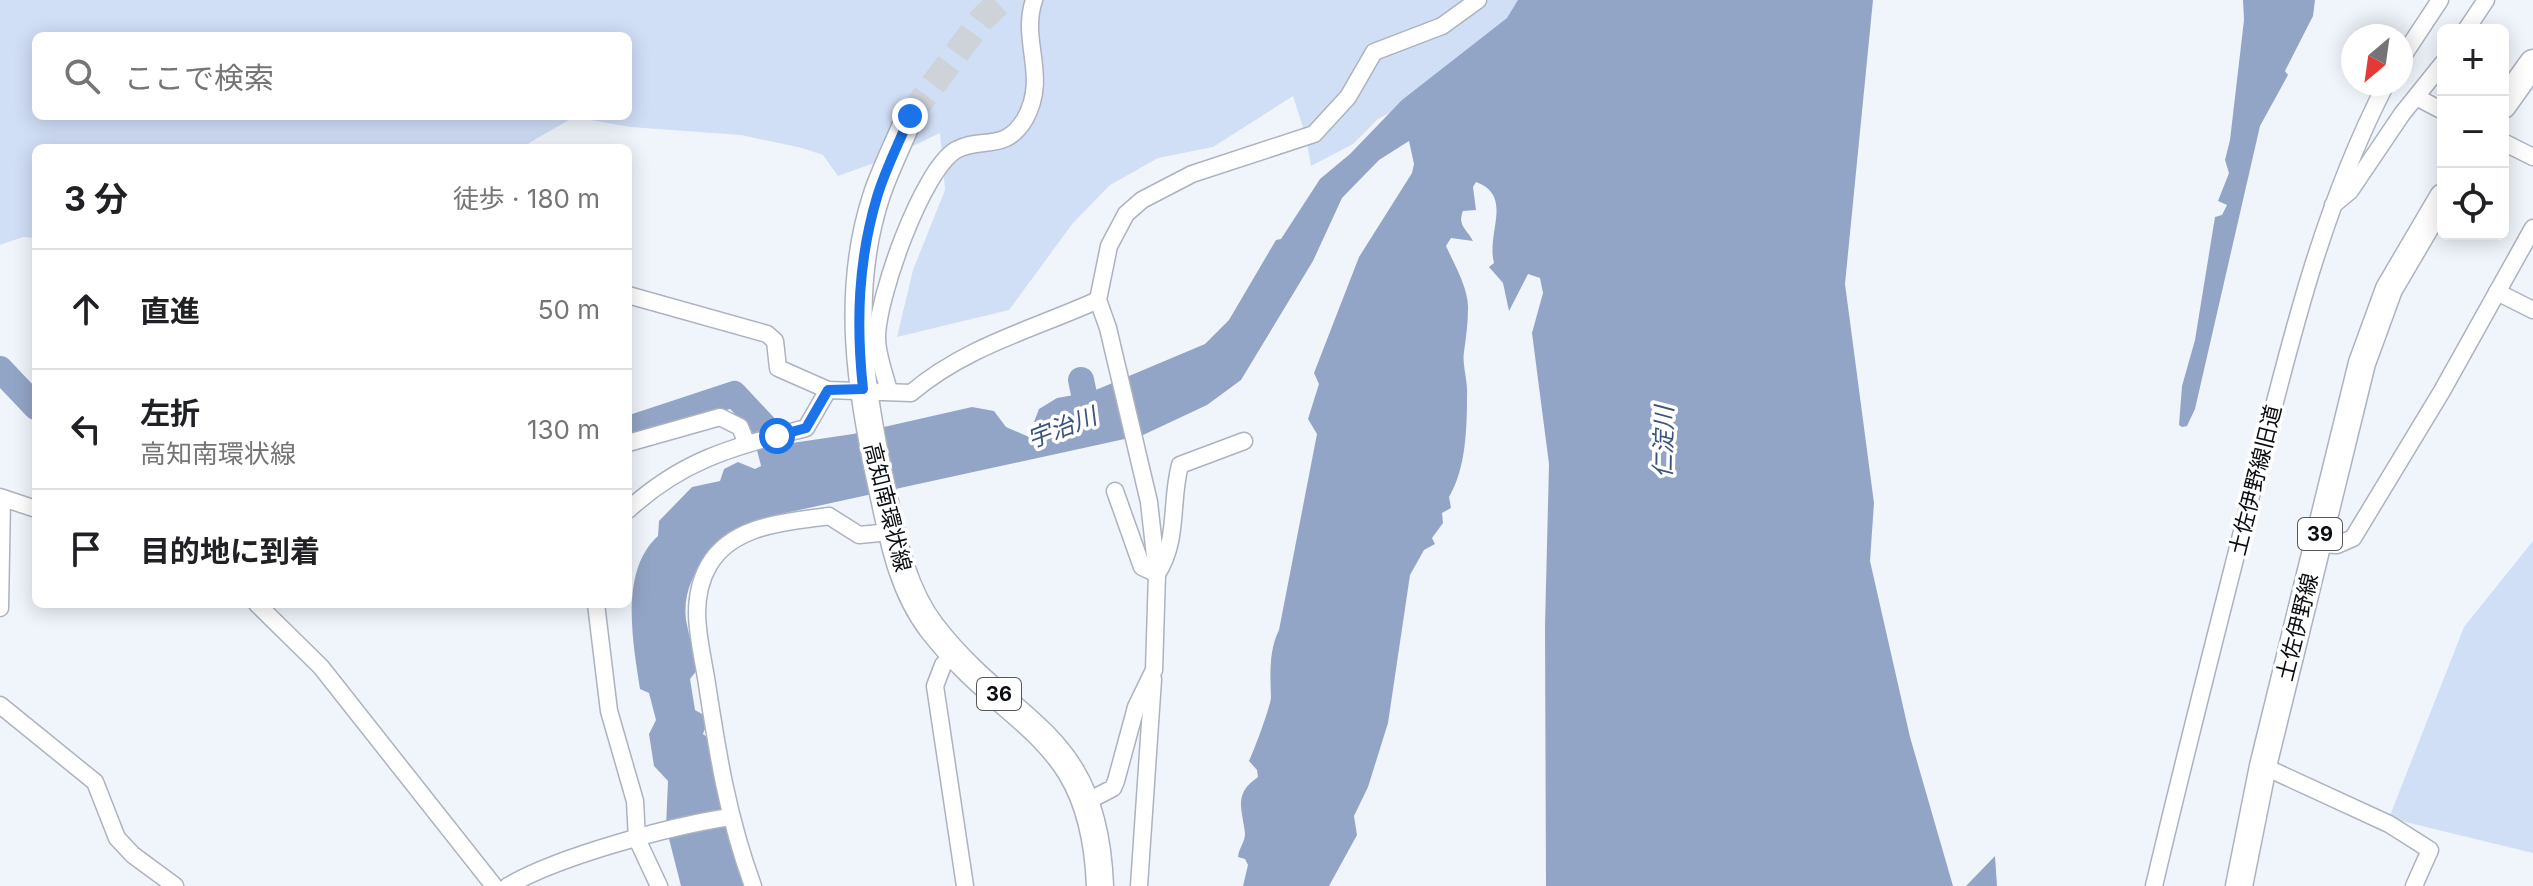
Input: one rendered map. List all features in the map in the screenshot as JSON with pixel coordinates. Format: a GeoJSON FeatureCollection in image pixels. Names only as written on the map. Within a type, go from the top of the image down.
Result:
{"type":"FeatureCollection","features":[{"type":"Feature","properties":{"kind":"main road"},"geometry":{"type":"LineString","coordinates":[[2509,97],[2533,63]]}},
{"type":"Feature","properties":{"kind":"main road","name":"高知南環状線"},"geometry":{"type":"LineString","coordinates":[[910,116],[877,195],[861,267],[858,307],[890,532],[905,577],[932,627],[1044,734],[1068,764],[1088,801],[1097,839],[1100,886]]}},
{"type":"Feature","properties":{"kind":"main road","name":"土佐伊野線"},"geometry":{"type":"LineString","coordinates":[[2239,886],[2263,766],[2368,348],[2389,289],[2437,207]]}},
{"type":"Feature","properties":{"kind":"street"},"geometry":{"type":"LineString","coordinates":[[873,398],[877,338],[892,261],[939,167],[957,149],[997,143],[1024,121],[1037,83],[1029,25],[1034,0]]}},
{"type":"Feature","properties":{"kind":"street"},"geometry":{"type":"LineString","coordinates":[[1139,886],[1154,670],[1157,574],[1149,502],[1098,300],[1115,231],[1126,214],[1142,200],[1192,174],[1314,134],[1348,97],[1374,52],[1442,26],[1478,0]]}},
{"type":"Feature","properties":{"kind":"street"},"geometry":{"type":"LineString","coordinates":[[2413,41],[2440,0]]}},
{"type":"Feature","properties":{"kind":"street"},"geometry":{"type":"LineString","coordinates":[[2470,24],[2486,0]]}},
{"type":"Feature","properties":{"kind":"street"},"geometry":{"type":"LineString","coordinates":[[2329,209],[2350,191],[2402,114],[2437,71]]}},
{"type":"Feature","properties":{"kind":"street","name":"土佐伊野線旧道"},"geometry":{"type":"LineString","coordinates":[[2154,886],[2282,374],[2329,209],[2355,145],[2380,96]]}},
{"type":"Feature","properties":{"kind":"street"},"geometry":{"type":"LineString","coordinates":[[2418,98],[2437,108]]}},
{"type":"Feature","properties":{"kind":"street"},"geometry":{"type":"LineString","coordinates":[[2509,145],[2533,157]]}},
{"type":"Feature","properties":{"kind":"street"},"geometry":{"type":"LineString","coordinates":[[2317,544],[2337,545],[2353,538],[2533,228]]}},
{"type":"Feature","properties":{"kind":"street"},"geometry":{"type":"LineString","coordinates":[[2497,292],[2533,310]]}},
{"type":"Feature","properties":{"kind":"street"},"geometry":{"type":"LineString","coordinates":[[632,296],[767,334],[775,341],[778,368],[828,390],[873,398],[911,393],[934,373],[977,349],[1098,300]]}},
{"type":"Feature","properties":{"kind":"street"},"geometry":{"type":"LineString","coordinates":[[632,506],[658,482],[681,468],[747,444],[806,428],[828,390]]}},
{"type":"Feature","properties":{"kind":"street"},"geometry":{"type":"LineString","coordinates":[[632,442],[720,417],[740,427],[747,444]]}},
{"type":"Feature","properties":{"kind":"street"},"geometry":{"type":"LineString","coordinates":[[1157,574],[1166,561],[1174,531],[1180,465],[1244,441]]}},
{"type":"Feature","properties":{"kind":"street"},"geometry":{"type":"LineString","coordinates":[[1115,491],[1142,567],[1157,574]]}},
{"type":"Feature","properties":{"kind":"street"},"geometry":{"type":"LineString","coordinates":[[0,608],[1,497],[32,508]]}},
{"type":"Feature","properties":{"kind":"street"},"geometry":{"type":"LineString","coordinates":[[753,886],[727,818],[696,622],[697,597],[710,564],[731,543],[762,526],[829,516],[859,535],[890,532]]}},
{"type":"Feature","properties":{"kind":"street"},"geometry":{"type":"LineString","coordinates":[[261,608],[321,667],[494,886]]}},
{"type":"Feature","properties":{"kind":"street"},"geometry":{"type":"LineString","coordinates":[[596,608],[609,711],[635,801],[641,838],[659,886]]}},
{"type":"Feature","properties":{"kind":"street"},"geometry":{"type":"LineString","coordinates":[[955,652],[943,665],[935,686],[965,886]]}},
{"type":"Feature","properties":{"kind":"street"},"geometry":{"type":"LineString","coordinates":[[1088,801],[1113,788],[1136,707],[1154,670]]}},
{"type":"Feature","properties":{"kind":"street"},"geometry":{"type":"LineString","coordinates":[[0,705],[95,782],[117,838],[175,886]]}},
{"type":"Feature","properties":{"kind":"street"},"geometry":{"type":"LineString","coordinates":[[2263,766],[2389,824],[2430,850],[2414,886]]}},
{"type":"Feature","properties":{"kind":"street"},"geometry":{"type":"LineString","coordinates":[[508,886],[531,873],[641,838],[727,818]]}},
{"type":"Feature","properties":{"kind":"shaded area"},"geometry":{"type":"Polygon","coordinates":[[[0,0],[1522,0],[1497,40],[1415,99],[1378,119],[1353,144],[1311,166],[1293,96],[1213,147],[1158,158],[1110,185],[1073,223],[1009,310],[897,337],[913,270],[945,190],[940,133],[888,158],[838,176],[823,155],[802,148],[741,135],[630,127],[591,120],[632,120],[632,32],[32,32],[32,120],[569,120],[529,144],[32,144],[32,238],[23,237],[0,245],[0,0]]]}},
{"type":"Feature","properties":{"kind":"shaded area"},"geometry":{"type":"Polygon","coordinates":[[[2533,541],[2533,853],[2389,818],[2464,627],[2533,541]]]}},
{"type":"Feature","properties":{"kind":"water"},"geometry":{"type":"Polygon","coordinates":[[[1518,0],[1873,0],[1845,284],[1874,503],[1870,561],[1910,737],[1953,886],[1546,886],[1545,626],[1549,464],[1532,333],[1543,293],[1540,278],[1528,274],[1509,311],[1503,283],[1489,267],[1494,263],[1494,196],[1476,182],[1473,187],[1476,210],[1463,211],[1461,220],[1473,241],[1451,238],[1446,246],[1468,301],[1464,357],[1467,421],[1462,461],[1449,497],[1451,508],[1442,513],[1443,523],[1432,538],[1435,544],[1424,550],[1410,575],[1388,723],[1368,787],[1354,816],[1357,835],[1329,886],[1243,886],[1248,865],[1245,859],[1238,857],[1245,833],[1241,802],[1245,789],[1258,777],[1257,770],[1249,761],[1270,702],[1272,654],[1317,434],[1308,419],[1319,384],[1314,373],[1359,257],[1412,173],[1414,164],[1409,141],[1379,160],[1342,198],[1313,261],[1241,380],[1207,405],[1143,435],[767,517],[735,532],[708,555],[690,585],[686,602],[686,620],[698,669],[690,679],[695,710],[709,718],[703,734],[708,738],[745,886],[681,886],[666,827],[668,781],[654,766],[649,734],[656,720],[649,693],[640,689],[632,630],[633,588],[646,551],[658,536],[659,521],[692,487],[720,481],[724,469],[738,462],[755,469],[763,465],[765,447],[853,434],[972,407],[994,411],[1006,427],[1029,437],[1055,421],[1034,422],[1039,409],[1057,398],[1091,392],[1205,344],[1229,320],[1276,240],[1281,239],[1320,179],[1350,154],[1402,100],[1507,18],[1518,0]]]}},
{"type":"Feature","properties":{"kind":"water"},"geometry":{"type":"Polygon","coordinates":[[[2243,0],[2315,0],[2313,16],[2285,71],[2288,75],[2260,126],[2195,409],[2187,426],[2182,427],[2179,425],[2182,386],[2195,340],[2215,217],[2222,215],[2227,205],[2218,201],[2229,173],[2225,160],[2244,20],[2243,0]]]}},
{"type":"Feature","properties":{"kind":"water"},"geometry":{"type":"Polygon","coordinates":[[[1995,856],[1997,886],[1966,886],[1995,856]]]}},
{"type":"Feature","properties":{"kind":"waterway"},"geometry":{"type":"LineString","coordinates":[[0,369],[32,403]]}},
{"type":"Feature","properties":{"kind":"waterway","name":"宇治川"},"geometry":{"type":"LineString","coordinates":[[1081,380],[1089,417]]}},
{"type":"Feature","properties":{"kind":"waterway"},"geometry":{"type":"LineString","coordinates":[[632,428],[734,394],[764,426],[774,464]]}},
{"type":"Feature","properties":{"kind":"tunnel"},"geometry":{"type":"LineString","coordinates":[[910,116],[982,19],[1002,0]]}},
{"type":"Feature","properties":{"kind":"route"},"geometry":{"type":"LineString","coordinates":[[777,436],[806,428],[828,390],[863,389],[858,307],[861,267],[877,195],[910,116]]}},
{"type":"Feature","properties":{"kind":"water label","name":"仁淀川"},"geometry":{"type":"Point","coordinates":[1664,442]}}]}
